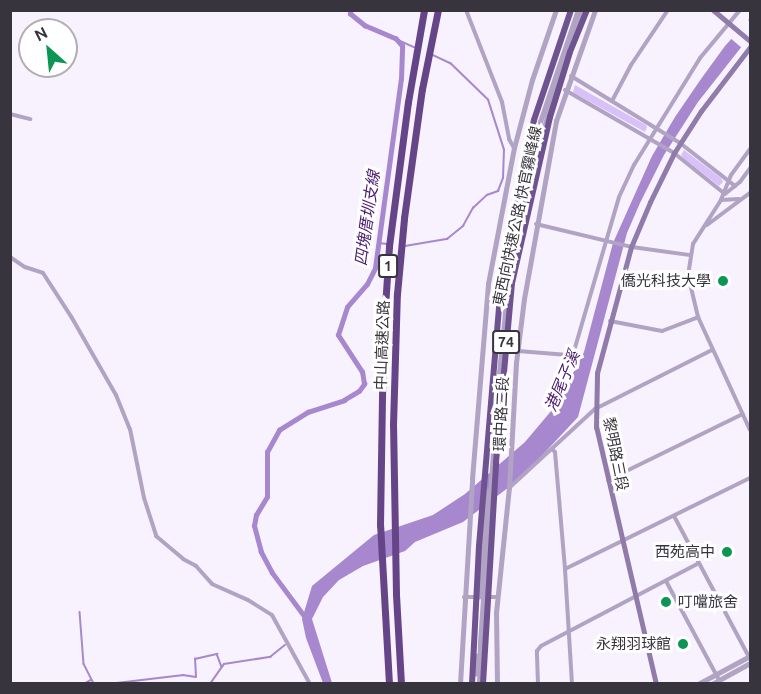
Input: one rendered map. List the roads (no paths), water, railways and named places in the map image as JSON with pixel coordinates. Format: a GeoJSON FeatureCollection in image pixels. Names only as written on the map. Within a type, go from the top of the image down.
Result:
{"type":"FeatureCollection","features":[{"type":"Feature","properties":{"kind":"highway","name":"中山高速公路"},"geometry":{"type":"LineString","coordinates":[[388,684],[380,525],[381,401],[389,246],[408,102],[424,10]]}},
{"type":"Feature","properties":{"kind":"highway","name":"中山高速公路"},"geometry":{"type":"LineString","coordinates":[[401,684],[394,520],[395,346],[402,240],[422,89],[438,10]]}},
{"type":"Feature","properties":{"kind":"highway","name":"東西向快速公路 快官霧峰線"},"geometry":{"type":"LineString","coordinates":[[478,684],[480,535],[501,273],[534,120],[571,10]]}},
{"type":"Feature","properties":{"kind":"highway","name":"東西向快速公路 快官霧峰線"},"geometry":{"type":"LineString","coordinates":[[478,684],[512,283],[550,117],[570,52],[587,10]]}},
{"type":"Feature","properties":{"kind":"main road"},"geometry":{"type":"LineString","coordinates":[[713,10],[750,41]]}},
{"type":"Feature","properties":{"kind":"main road","name":"黎明路三段"},"geometry":{"type":"LineString","coordinates":[[656,684],[596,427],[597,373],[609,321],[631,247],[674,153],[722,82],[750,47]]}},
{"type":"Feature","properties":{"kind":"street"},"geometry":{"type":"LineString","coordinates":[[466,10],[502,102],[509,139],[514,148]]}},
{"type":"Feature","properties":{"kind":"street","name":"環中路二段"},"geometry":{"type":"LineString","coordinates":[[460,684],[472,478],[488,284],[514,148],[532,80],[556,10]]}},
{"type":"Feature","properties":{"kind":"street","name":"環中路二段"},"geometry":{"type":"LineString","coordinates":[[488,504],[509,272],[551,99],[580,10]]}},
{"type":"Feature","properties":{"kind":"street","name":"環中路二段"},"geometry":{"type":"LineString","coordinates":[[488,504],[500,323],[507,264],[540,122],[580,10]]}},
{"type":"Feature","properties":{"kind":"street","name":"環中路二段"},"geometry":{"type":"LineString","coordinates":[[497,684],[497,597],[509,488],[518,351],[536,224],[556,121],[595,10]]}},
{"type":"Feature","properties":{"kind":"street"},"geometry":{"type":"LineString","coordinates":[[612,100],[631,65],[668,10]]}},
{"type":"Feature","properties":{"kind":"street"},"geometry":{"type":"LineString","coordinates":[[518,351],[572,354],[620,197],[655,127],[700,58],[731,25],[740,10]]}},
{"type":"Feature","properties":{"kind":"street"},"geometry":{"type":"LineString","coordinates":[[570,76],[680,143],[735,186]]}},
{"type":"Feature","properties":{"kind":"street"},"geometry":{"type":"LineString","coordinates":[[565,90],[674,153],[725,194]]}},
{"type":"Feature","properties":{"kind":"street"},"geometry":{"type":"LineString","coordinates":[[10,114],[30,119]]}},
{"type":"Feature","properties":{"kind":"street"},"geometry":{"type":"LineString","coordinates":[[750,149],[729,182],[725,194],[698,234],[690,255],[688,275],[698,317],[750,430]]}},
{"type":"Feature","properties":{"kind":"street"},"geometry":{"type":"LineString","coordinates":[[725,194],[750,168]]}},
{"type":"Feature","properties":{"kind":"street"},"geometry":{"type":"LineString","coordinates":[[698,234],[750,193]]}},
{"type":"Feature","properties":{"kind":"street"},"geometry":{"type":"LineString","coordinates":[[721,200],[731,201],[745,196]]}},
{"type":"Feature","properties":{"kind":"street"},"geometry":{"type":"LineString","coordinates":[[536,224],[631,247],[690,255]]}},
{"type":"Feature","properties":{"kind":"street"},"geometry":{"type":"LineString","coordinates":[[10,257],[25,267],[43,273],[116,395],[130,429],[144,498],[156,536],[183,559],[196,566],[212,584],[248,600],[272,615],[310,684]]}},
{"type":"Feature","properties":{"kind":"street"},"geometry":{"type":"LineString","coordinates":[[609,321],[662,331],[698,317]]}},
{"type":"Feature","properties":{"kind":"street"},"geometry":{"type":"LineString","coordinates":[[509,488],[595,409],[712,350]]}},
{"type":"Feature","properties":{"kind":"street"},"geometry":{"type":"LineString","coordinates":[[608,480],[743,414]]}},
{"type":"Feature","properties":{"kind":"street"},"geometry":{"type":"LineString","coordinates":[[552,449],[555,452],[565,569],[572,684]]}},
{"type":"Feature","properties":{"kind":"street"},"geometry":{"type":"LineString","coordinates":[[565,569],[750,478]]}},
{"type":"Feature","properties":{"kind":"street"},"geometry":{"type":"LineString","coordinates":[[478,684],[481,597],[488,504]]}},
{"type":"Feature","properties":{"kind":"street"},"geometry":{"type":"LineString","coordinates":[[674,516],[750,659]]}},
{"type":"Feature","properties":{"kind":"street"},"geometry":{"type":"LineString","coordinates":[[538,684],[539,648],[699,563]]}},
{"type":"Feature","properties":{"kind":"street"},"geometry":{"type":"LineString","coordinates":[[666,581],[719,680]]}},
{"type":"Feature","properties":{"kind":"street"},"geometry":{"type":"LineString","coordinates":[[464,597],[497,597]]}},
{"type":"Feature","properties":{"kind":"street"},"geometry":{"type":"LineString","coordinates":[[698,684],[750,659]]}},
{"type":"Feature","properties":{"kind":"street"},"geometry":{"type":"LineString","coordinates":[[712,684],[750,659]]}},
{"type":"Feature","properties":{"kind":"waterway","name":"四塊厝圳支線"},"geometry":{"type":"LineString","coordinates":[[306,619],[272,573],[261,552],[254,526],[256,515],[267,497],[267,452],[279,430],[308,412],[344,400],[359,391],[364,384],[362,372],[338,335],[347,307],[367,284],[375,268],[401,79],[402,46],[396,39],[365,26],[350,14],[350,10]]}},
{"type":"Feature","properties":{"kind":"waterway"},"geometry":{"type":"LineString","coordinates":[[396,39],[414,47]]}},
{"type":"Feature","properties":{"kind":"waterway"},"geometry":{"type":"LineString","coordinates":[[405,246],[447,239],[463,226],[473,208],[487,195],[498,191],[503,178],[504,150],[488,100],[451,64],[432,55]]}},
{"type":"Feature","properties":{"kind":"waterway"},"geometry":{"type":"LineString","coordinates":[[378,243],[388,244]]}},
{"type":"Feature","properties":{"kind":"waterway"},"geometry":{"type":"LineString","coordinates":[[80,612],[84,664],[94,684]]}},
{"type":"Feature","properties":{"kind":"waterway"},"geometry":{"type":"LineString","coordinates":[[210,684],[224,664],[270,657],[285,645]]}},
{"type":"Feature","properties":{"kind":"waterway"},"geometry":{"type":"LineString","coordinates":[[108,684],[183,675],[196,677],[195,659],[217,654],[222,667]]}},
{"type":"Feature","properties":{"kind":"waterway"},"geometry":{"type":"LineString","coordinates":[[84,684],[91,680]]}},
{"type":"Feature","properties":{"kind":"place","name":"僑光科技大學"},"geometry":{"type":"Point","coordinates":[723,281]}},
{"type":"Feature","properties":{"kind":"place","name":"西苑高中"},"geometry":{"type":"Point","coordinates":[727,552]}},
{"type":"Feature","properties":{"kind":"place","name":"叮噹旅舍"},"geometry":{"type":"Point","coordinates":[666,602]}},
{"type":"Feature","properties":{"kind":"place","name":"永翔羽球館"},"geometry":{"type":"Point","coordinates":[683,644]}},
{"type":"Feature","properties":{"kind":"water label","name":"港尾子溪"},"geometry":{"type":"Point","coordinates":[562,381]}}]}
